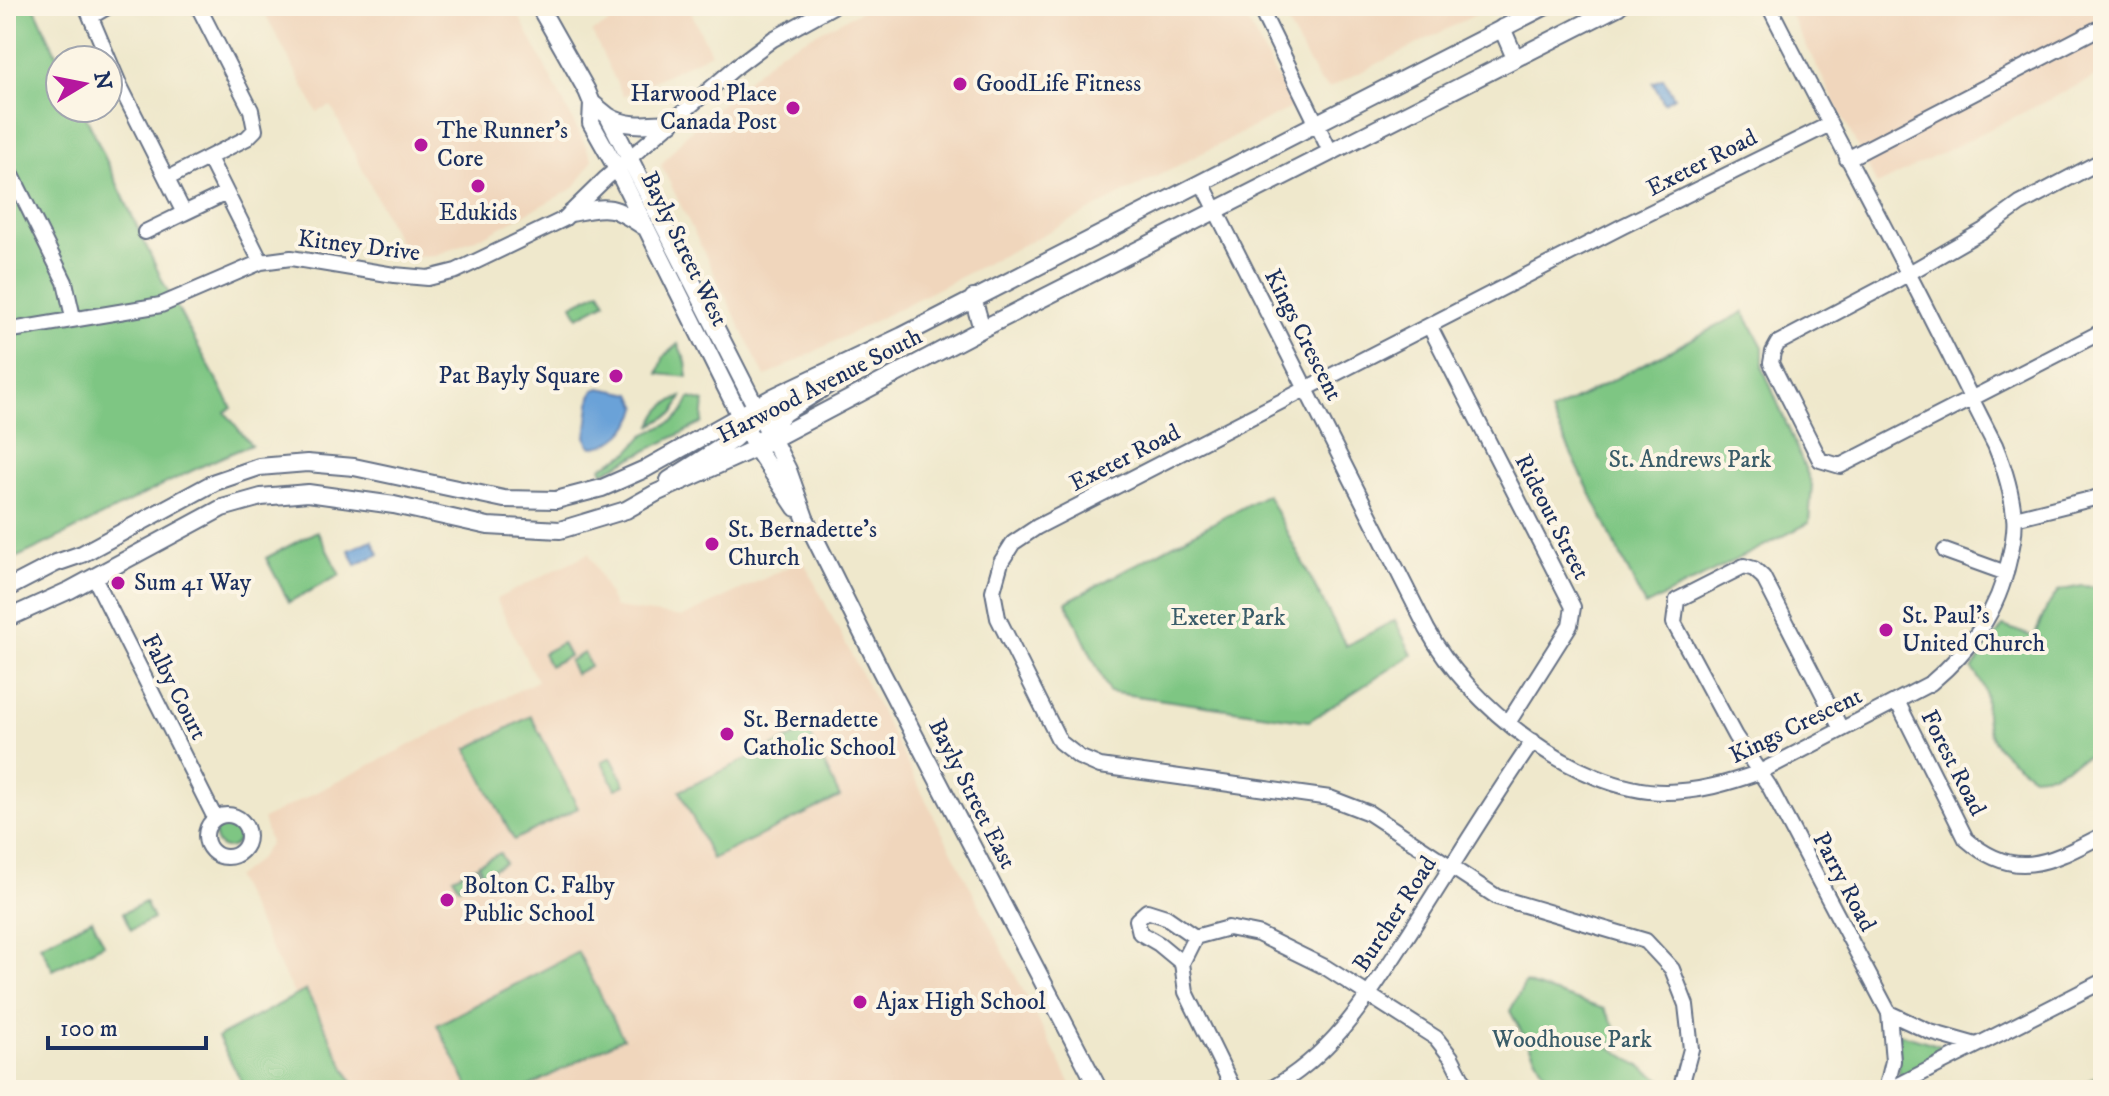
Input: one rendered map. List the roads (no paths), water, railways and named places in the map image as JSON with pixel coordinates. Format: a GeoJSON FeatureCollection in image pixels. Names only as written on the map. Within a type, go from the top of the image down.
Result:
{"type":"FeatureCollection","features":[{"type":"Feature","properties":{"kind":"main road","name":"Bayly Street West"},"geometry":{"type":"LineString","coordinates":[[539,6],[592,103],[608,116],[646,228],[756,448]]}},
{"type":"Feature","properties":{"kind":"main road","name":"Harwood Avenue South"},"geometry":{"type":"LineString","coordinates":[[755,407],[902,336],[1546,6]]}},
{"type":"Feature","properties":{"kind":"main road","name":"Harwood Avenue South"},"geometry":{"type":"LineString","coordinates":[[6,619],[94,577],[222,508],[261,497],[308,493],[394,505],[488,526],[560,530],[626,510],[656,493],[756,448],[770,435],[1619,6]]}},
{"type":"Feature","properties":{"kind":"main road"},"geometry":{"type":"LineString","coordinates":[[1502,28],[1515,58]]}},
{"type":"Feature","properties":{"kind":"main road","name":"Bayly Street West"},"geometry":{"type":"LineString","coordinates":[[592,103],[591,123],[623,164],[696,286],[770,435]]}},
{"type":"Feature","properties":{"kind":"main road"},"geometry":{"type":"LineString","coordinates":[[608,116],[637,125],[671,123]]}},
{"type":"Feature","properties":{"kind":"main road"},"geometry":{"type":"LineString","coordinates":[[571,213],[597,208],[617,209],[646,228]]}},
{"type":"Feature","properties":{"kind":"main road"},"geometry":{"type":"LineString","coordinates":[[973,298],[982,329]]}},
{"type":"Feature","properties":{"kind":"main road"},"geometry":{"type":"LineString","coordinates":[[770,435],[784,413],[902,336]]}},
{"type":"Feature","properties":{"kind":"main road"},"geometry":{"type":"LineString","coordinates":[[656,493],[673,475],[734,439],[743,422],[754,418],[755,407]]}},
{"type":"Feature","properties":{"kind":"main road","name":"Harwood Avenue South"},"geometry":{"type":"LineString","coordinates":[[6,589],[56,563],[82,554],[215,482],[259,467],[307,463],[354,467],[504,499],[556,500],[602,488],[743,422]]}},
{"type":"Feature","properties":{"kind":"main road","name":"Bayly Street East"},"geometry":{"type":"LineString","coordinates":[[770,435],[788,470],[805,518],[881,671],[1099,1090]]}},
{"type":"Feature","properties":{"kind":"main road","name":"Bayly Street East"},"geometry":{"type":"LineString","coordinates":[[756,448],[783,491],[805,518]]}},
{"type":"Feature","properties":{"kind":"main road"},"geometry":{"type":"LineString","coordinates":[[82,554],[94,577]]}},
{"type":"Feature","properties":{"kind":"street"},"geometry":{"type":"LineString","coordinates":[[109,6],[89,11],[119,84],[184,213]]}},
{"type":"Feature","properties":{"kind":"street"},"geometry":{"type":"LineString","coordinates":[[168,178],[247,138],[255,130],[251,110],[198,6]]}},
{"type":"Feature","properties":{"kind":"street","name":"Kitney Drive"},"geometry":{"type":"LineString","coordinates":[[6,331],[175,301],[261,262],[291,258],[428,278],[456,271],[564,219],[623,164],[758,49],[833,6]]}},
{"type":"Feature","properties":{"kind":"street"},"geometry":{"type":"LineString","coordinates":[[1259,6],[1330,151]]}},
{"type":"Feature","properties":{"kind":"street","name":"Kings Crescent"},"geometry":{"type":"LineString","coordinates":[[1202,183],[1436,646],[1465,685],[1508,723],[1586,773],[1614,784],[1664,792],[1717,787],[1760,772],[1931,683],[1970,647],[1997,602],[2006,573],[2015,518],[2003,465],[1972,399],[1769,6]]}},
{"type":"Feature","properties":{"kind":"street"},"geometry":{"type":"LineString","coordinates":[[1847,159],[2103,26]]}},
{"type":"Feature","properties":{"kind":"street","name":"Exeter Road"},"geometry":{"type":"LineString","coordinates":[[1680,1090],[1691,1049],[1686,1005],[1672,969],[1646,941],[1497,897],[1369,813],[1330,798],[1100,766],[1079,757],[1060,742],[998,618],[993,591],[1001,562],[1013,543],[1037,527],[1623,226],[1828,125]]}},
{"type":"Feature","properties":{"kind":"street"},"geometry":{"type":"LineString","coordinates":[[209,158],[261,262]]}},
{"type":"Feature","properties":{"kind":"street"},"geometry":{"type":"LineString","coordinates":[[2103,160],[2020,204],[1984,230],[1778,343],[1771,363],[1820,460],[1840,466],[2103,331]]}},
{"type":"Feature","properties":{"kind":"street"},"geometry":{"type":"LineString","coordinates":[[6,163],[65,282],[73,317]]}},
{"type":"Feature","properties":{"kind":"street"},"geometry":{"type":"LineString","coordinates":[[145,232],[226,193]]}},
{"type":"Feature","properties":{"kind":"street","name":"Rideout Street"},"geometry":{"type":"LineString","coordinates":[[1430,327],[1573,607],[1570,625],[1508,723]]}},
{"type":"Feature","properties":{"kind":"street"},"geometry":{"type":"LineString","coordinates":[[2015,518],[2103,496]]}},
{"type":"Feature","properties":{"kind":"street"},"geometry":{"type":"LineString","coordinates":[[1945,551],[2006,573]]}},
{"type":"Feature","properties":{"kind":"street","name":"Parry Road"},"geometry":{"type":"LineString","coordinates":[[1841,729],[1763,577],[1754,569],[1744,566],[1677,600],[1674,623],[1735,736],[1760,772],[1889,1013],[1893,1061],[1887,1090]]}},
{"type":"Feature","properties":{"kind":"street","name":"Falby Court"},"geometry":{"type":"LineString","coordinates":[[94,577],[215,818]]}},
{"type":"Feature","properties":{"kind":"street","name":"Forest Road"},"geometry":{"type":"LineString","coordinates":[[1897,701],[1966,839],[1980,851],[1992,858],[2021,866],[2036,865],[2049,862],[2103,835]]}},
{"type":"Feature","properties":{"kind":"street","name":"Burcher Road"},"geometry":{"type":"LineString","coordinates":[[1269,1090],[1315,1060],[1338,1036],[1369,995],[1533,741]]}},
{"type":"Feature","properties":{"kind":"street"},"geometry":{"type":"LineString","coordinates":[[1182,963],[1140,933],[1137,920],[1147,911],[1166,917],[1195,937]]}},
{"type":"Feature","properties":{"kind":"street"},"geometry":{"type":"LineString","coordinates":[[1234,1090],[1186,992],[1182,963],[1195,937],[1228,928],[1258,934],[1325,967],[1436,1038],[1451,1057],[1468,1090]]}},
{"type":"Feature","properties":{"kind":"street"},"geometry":{"type":"LineString","coordinates":[[1887,1090],[2103,981]]}},
{"type":"Feature","properties":{"kind":"street"},"geometry":{"type":"LineString","coordinates":[[1889,1013],[1930,1032],[1976,1045]]}},
{"type":"Feature","properties":{"kind":"water"},"geometry":{"type":"Polygon","coordinates":[[[1663,78],[1674,97],[1664,103],[1653,83],[1663,78]]]}},
{"type":"Feature","properties":{"kind":"water"},"geometry":{"type":"Polygon","coordinates":[[[600,388],[632,394],[638,407],[621,434],[607,443],[592,447],[586,437],[591,396],[594,390],[600,388]]]}},
{"type":"Feature","properties":{"kind":"water"},"geometry":{"type":"Polygon","coordinates":[[[372,540],[379,554],[356,565],[349,550],[372,540]]]}},
{"type":"Feature","properties":{"kind":"place","name":"GoodLife Fitness"},"geometry":{"type":"Point","coordinates":[960,84]}},
{"type":"Feature","properties":{"kind":"place","name":"Harwood Place Canada Post"},"geometry":{"type":"Point","coordinates":[793,108]}},
{"type":"Feature","properties":{"kind":"place","name":"The Runner's Core"},"geometry":{"type":"Point","coordinates":[421,145]}},
{"type":"Feature","properties":{"kind":"place","name":"Edukids"},"geometry":{"type":"Point","coordinates":[478,186]}},
{"type":"Feature","properties":{"kind":"place","name":"Pat Bayly Square"},"geometry":{"type":"Point","coordinates":[616,376]}},
{"type":"Feature","properties":{"kind":"place","name":"St. Bernadette's Church"},"geometry":{"type":"Point","coordinates":[712,544]}},
{"type":"Feature","properties":{"kind":"place","name":"Sum 41 Way"},"geometry":{"type":"Point","coordinates":[118,583]}},
{"type":"Feature","properties":{"kind":"place","name":"St. Paul's United Church"},"geometry":{"type":"Point","coordinates":[1886,630]}},
{"type":"Feature","properties":{"kind":"place","name":"St. Bernadette Catholic School"},"geometry":{"type":"Point","coordinates":[727,734]}},
{"type":"Feature","properties":{"kind":"place","name":"Bolton C. Falby Public School"},"geometry":{"type":"Point","coordinates":[447,900]}},
{"type":"Feature","properties":{"kind":"place","name":"Ajax High School"},"geometry":{"type":"Point","coordinates":[860,1002]}},
{"type":"Feature","properties":{"kind":"park label","name":"St. Andrews Park"},"geometry":{"type":"Point","coordinates":[1690,460]}},
{"type":"Feature","properties":{"kind":"park label","name":"Exeter Park"},"geometry":{"type":"Point","coordinates":[1228,618]}},
{"type":"Feature","properties":{"kind":"park label","name":"Woodhouse Park"},"geometry":{"type":"Point","coordinates":[1572,1040]}}]}
